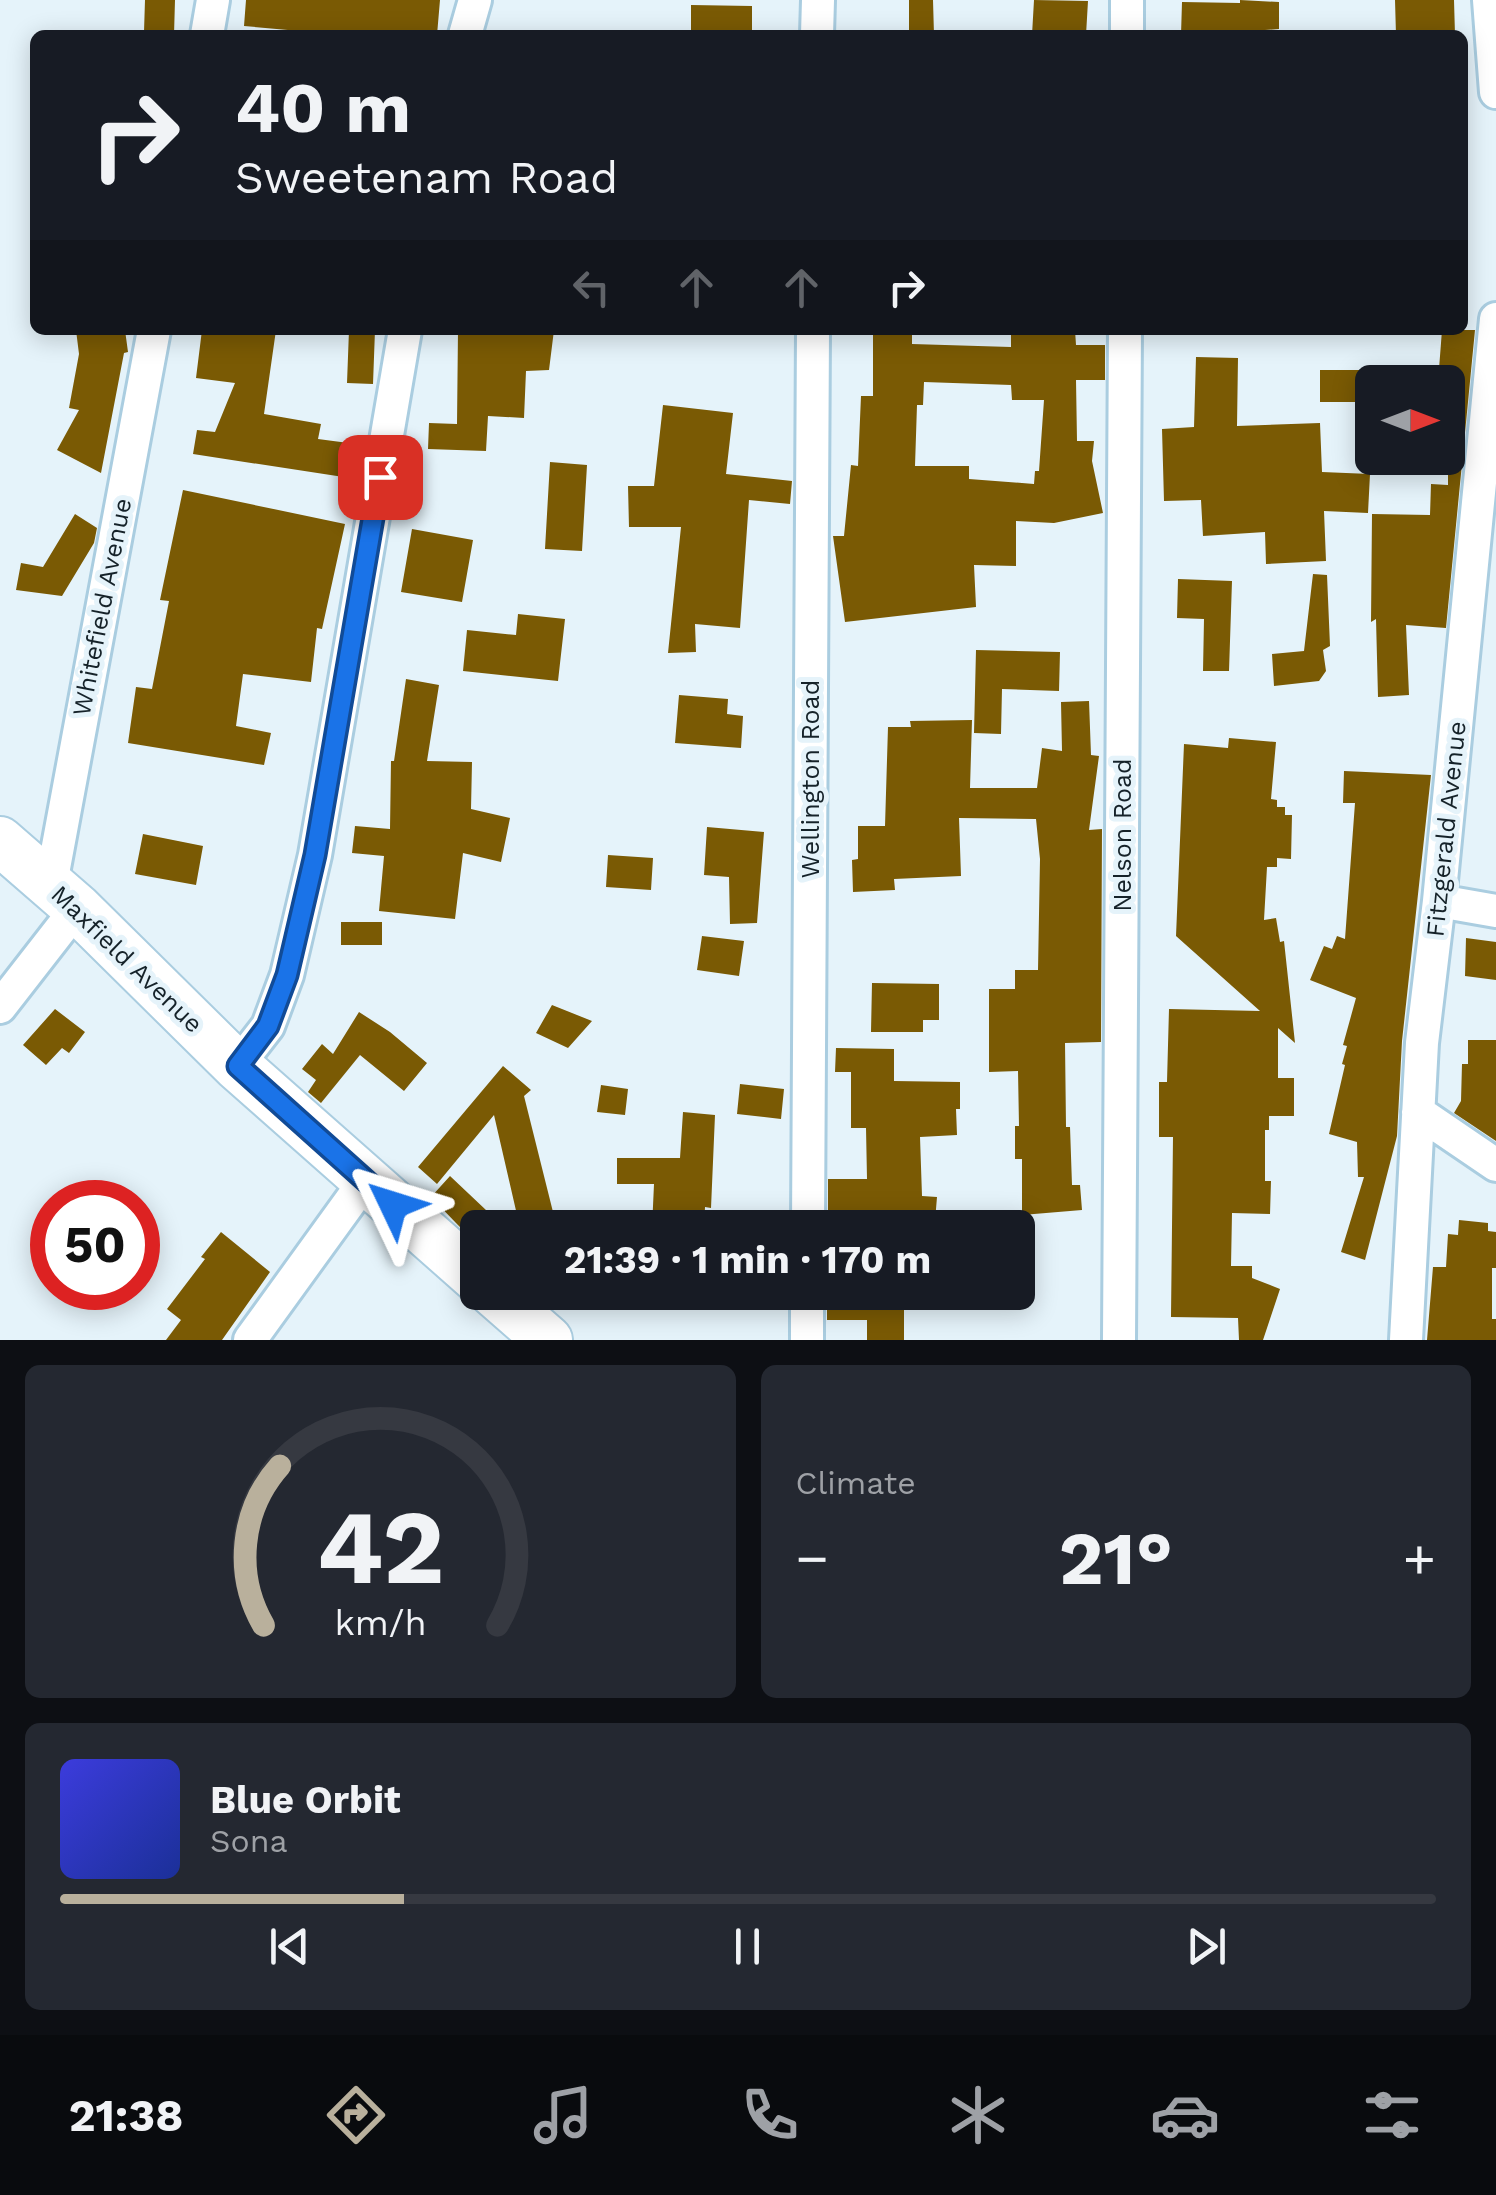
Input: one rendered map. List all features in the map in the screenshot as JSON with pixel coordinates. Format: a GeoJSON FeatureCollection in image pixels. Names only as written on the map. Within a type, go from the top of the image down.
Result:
{"type":"FeatureCollection","features":[{"type":"Feature","properties":{"kind":"main road","name":"Maxfield Avenue"},"geometry":{"type":"LineString","coordinates":[[0,841],[64,896],[238,1066],[460,1263]]}},
{"type":"Feature","properties":{"kind":"main road"},"geometry":{"type":"LineString","coordinates":[[514,1310],[548,1340]]}},
{"type":"Feature","properties":{"kind":"street"},"geometry":{"type":"LineString","coordinates":[[208,30],[213,0]]}},
{"type":"Feature","properties":{"kind":"street"},"geometry":{"type":"LineString","coordinates":[[466,30],[475,0]]}},
{"type":"Feature","properties":{"kind":"street"},"geometry":{"type":"LineString","coordinates":[[817,30],[818,0]]}},
{"type":"Feature","properties":{"kind":"street"},"geometry":{"type":"LineString","coordinates":[[1127,0],[1127,30]]}},
{"type":"Feature","properties":{"kind":"street"},"geometry":{"type":"LineString","coordinates":[[1489,0],[1496,92]]}},
{"type":"Feature","properties":{"kind":"street","name":"Fitzgerald Avenue"},"geometry":{"type":"LineString","coordinates":[[1406,1340],[1422,1043],[1440,901],[1496,318]]}},
{"type":"Feature","properties":{"kind":"street","name":"Whitefield Avenue"},"geometry":{"type":"LineString","coordinates":[[64,896],[153,335]]}},
{"type":"Feature","properties":{"kind":"street"},"geometry":{"type":"LineString","coordinates":[[238,1066],[268,1026],[287,975],[315,855],[404,335]]}},
{"type":"Feature","properties":{"kind":"street","name":"Wellington Road"},"geometry":{"type":"LineString","coordinates":[[808,1210],[813,335]]}},
{"type":"Feature","properties":{"kind":"street","name":"Nelson Road"},"geometry":{"type":"LineString","coordinates":[[1119,1340],[1125,335]]}},
{"type":"Feature","properties":{"kind":"street"},"geometry":{"type":"LineString","coordinates":[[0,1007],[64,896]]}},
{"type":"Feature","properties":{"kind":"street"},"geometry":{"type":"LineString","coordinates":[[1440,901],[1496,911]]}},
{"type":"Feature","properties":{"kind":"street"},"geometry":{"type":"LineString","coordinates":[[1418,1112],[1496,1165]]}},
{"type":"Feature","properties":{"kind":"street"},"geometry":{"type":"LineString","coordinates":[[250,1340],[365,1181]]}},
{"type":"Feature","properties":{"kind":"street"},"geometry":{"type":"LineString","coordinates":[[807,1310],[807,1340]]}},
{"type":"Feature","properties":{"kind":"building"},"geometry":{"type":"Polygon","coordinates":[[[145,0],[175,0],[174,30],[144,30],[145,0]]]}},
{"type":"Feature","properties":{"kind":"building"},"geometry":{"type":"Polygon","coordinates":[[[246,0],[440,0],[437,30],[288,30],[244,26],[246,0]]]}},
{"type":"Feature","properties":{"kind":"building"},"geometry":{"type":"Polygon","coordinates":[[[909,0],[933,0],[934,30],[909,30],[909,0]]]}},
{"type":"Feature","properties":{"kind":"building"},"geometry":{"type":"Polygon","coordinates":[[[1034,0],[1088,1],[1086,30],[1032,30],[1034,0]]]}},
{"type":"Feature","properties":{"kind":"building"},"geometry":{"type":"Polygon","coordinates":[[[1395,0],[1454,0],[1455,30],[1396,30],[1395,0]]]}},
{"type":"Feature","properties":{"kind":"building"},"geometry":{"type":"Polygon","coordinates":[[[1182,2],[1279,2],[1279,29],[1181,30],[1182,2]]]}},
{"type":"Feature","properties":{"kind":"building"},"geometry":{"type":"Polygon","coordinates":[[[691,5],[752,6],[752,30],[691,30],[691,5]]]}},
{"type":"Feature","properties":{"kind":"building"},"geometry":{"type":"Polygon","coordinates":[[[1468,330],[1475,330],[1465,433],[1465,365],[1439,365],[1442,335],[1468,335],[1468,330]]]}},
{"type":"Feature","properties":{"kind":"building"},"geometry":{"type":"Polygon","coordinates":[[[77,335],[126,335],[128,352],[124,353],[101,473],[57,450],[79,410],[69,408],[79,354],[77,335]]]}},
{"type":"Feature","properties":{"kind":"building"},"geometry":{"type":"Polygon","coordinates":[[[201,335],[275,335],[264,414],[321,424],[318,439],[356,444],[350,478],[193,454],[197,430],[215,432],[235,383],[196,378],[201,335]]]}},
{"type":"Feature","properties":{"kind":"building"},"geometry":{"type":"Polygon","coordinates":[[[349,335],[375,335],[373,384],[347,383],[349,335]]]}},
{"type":"Feature","properties":{"kind":"building"},"geometry":{"type":"Polygon","coordinates":[[[458,335],[553,335],[549,370],[526,371],[524,418],[488,416],[486,451],[428,449],[429,423],[457,424],[458,335]]]}},
{"type":"Feature","properties":{"kind":"building"},"geometry":{"type":"Polygon","coordinates":[[[873,335],[912,335],[912,344],[1011,347],[1011,335],[1075,335],[1076,345],[1105,345],[1105,380],[1076,380],[1077,441],[1094,441],[1092,461],[1103,513],[1054,523],[1016,521],[1016,566],[974,565],[976,607],[845,622],[833,536],[844,536],[851,465],[858,466],[861,396],[873,396],[873,335]],[[924,382],[923,405],[917,405],[915,466],[969,466],[969,479],[1034,484],[1035,471],[1039,471],[1044,400],[1012,400],[1011,385],[924,382]]]}},
{"type":"Feature","properties":{"kind":"building"},"geometry":{"type":"Polygon","coordinates":[[[1196,357],[1238,358],[1237,426],[1320,423],[1322,472],[1370,475],[1368,513],[1324,511],[1326,561],[1266,564],[1265,532],[1203,536],[1201,500],[1164,501],[1162,429],[1194,427],[1196,357]]]}},
{"type":"Feature","properties":{"kind":"building"},"geometry":{"type":"Polygon","coordinates":[[[1320,370],[1355,370],[1355,402],[1320,402],[1320,370]]]}},
{"type":"Feature","properties":{"kind":"building"},"geometry":{"type":"Polygon","coordinates":[[[663,405],[733,413],[726,474],[792,481],[790,504],[749,500],[740,628],[695,624],[696,652],[668,653],[681,527],[629,527],[628,486],[654,486],[663,405]]]}},
{"type":"Feature","properties":{"kind":"building"},"geometry":{"type":"Polygon","coordinates":[[[550,462],[587,465],[582,551],[545,549],[550,462]]]}},
{"type":"Feature","properties":{"kind":"building"},"geometry":{"type":"Polygon","coordinates":[[[1448,475],[1461,475],[1446,628],[1406,625],[1409,695],[1378,697],[1376,619],[1371,622],[1372,514],[1430,515],[1431,484],[1448,485],[1448,475]]]}},
{"type":"Feature","properties":{"kind":"building"},"geometry":{"type":"Polygon","coordinates":[[[183,490],[345,524],[322,629],[317,628],[311,682],[243,674],[236,726],[271,733],[264,765],[128,743],[136,687],[152,689],[169,601],[160,600],[183,490]]]}},
{"type":"Feature","properties":{"kind":"building"},"geometry":{"type":"Polygon","coordinates":[[[75,514],[97,528],[94,543],[62,596],[16,590],[21,563],[43,567],[75,514]]]}},
{"type":"Feature","properties":{"kind":"building"},"geometry":{"type":"Polygon","coordinates":[[[412,529],[473,540],[462,602],[401,592],[412,529]]]}},
{"type":"Feature","properties":{"kind":"building"},"geometry":{"type":"Polygon","coordinates":[[[1313,574],[1327,575],[1330,646],[1323,650],[1326,671],[1319,681],[1274,686],[1272,654],[1304,651],[1313,574]]]}},
{"type":"Feature","properties":{"kind":"building"},"geometry":{"type":"Polygon","coordinates":[[[1178,579],[1232,581],[1229,671],[1203,671],[1204,619],[1177,618],[1178,579]]]}},
{"type":"Feature","properties":{"kind":"building"},"geometry":{"type":"Polygon","coordinates":[[[518,614],[565,619],[558,681],[463,671],[467,630],[516,635],[518,614]]]}},
{"type":"Feature","properties":{"kind":"building"},"geometry":{"type":"Polygon","coordinates":[[[976,650],[1060,652],[1059,691],[1002,689],[1001,734],[974,733],[976,650]]]}},
{"type":"Feature","properties":{"kind":"building"},"geometry":{"type":"Polygon","coordinates":[[[406,679],[439,685],[427,761],[472,762],[471,809],[510,818],[501,862],[463,853],[455,919],[379,911],[384,856],[352,853],[355,826],[390,829],[391,761],[406,679]]]}},
{"type":"Feature","properties":{"kind":"building"},"geometry":{"type":"Polygon","coordinates":[[[679,695],[728,699],[727,714],[743,716],[741,748],[675,743],[679,695]]]}},
{"type":"Feature","properties":{"kind":"building"},"geometry":{"type":"Polygon","coordinates":[[[1089,701],[1091,755],[1099,756],[1089,830],[1102,829],[1101,1042],[1065,1043],[1066,1127],[1070,1127],[1072,1185],[1080,1185],[1082,1210],[1035,1214],[1035,1210],[1022,1210],[1022,1159],[1015,1159],[1018,1071],[989,1072],[989,989],[1015,989],[1015,970],[1038,970],[1040,859],[1036,819],[959,818],[961,876],[894,879],[895,890],[853,892],[852,860],[858,859],[858,826],[885,826],[888,727],[911,727],[910,721],[972,720],[970,788],[1037,788],[1042,748],[1062,751],[1061,702],[1089,701]]]}},
{"type":"Feature","properties":{"kind":"building"},"geometry":{"type":"Polygon","coordinates":[[[1229,738],[1276,742],[1271,799],[1277,800],[1277,807],[1285,807],[1285,815],[1292,815],[1291,859],[1277,858],[1277,867],[1267,867],[1264,920],[1276,918],[1280,942],[1284,941],[1295,1043],[1278,1028],[1278,1078],[1294,1078],[1294,1116],[1269,1116],[1269,1130],[1265,1130],[1265,1181],[1271,1181],[1270,1214],[1232,1213],[1231,1266],[1252,1266],[1252,1278],[1280,1289],[1263,1340],[1239,1340],[1238,1318],[1171,1317],[1173,1137],[1159,1137],[1159,1082],[1167,1082],[1169,1009],[1260,1011],[1176,936],[1184,744],[1228,748],[1229,738]]]}},
{"type":"Feature","properties":{"kind":"building"},"geometry":{"type":"Polygon","coordinates":[[[1344,771],[1431,775],[1402,1041],[1397,1136],[1365,1260],[1341,1252],[1364,1177],[1358,1177],[1357,1142],[1329,1134],[1345,1065],[1342,1064],[1347,1046],[1343,1045],[1356,998],[1310,980],[1324,946],[1332,949],[1337,936],[1345,939],[1355,803],[1343,803],[1344,771]]]}},
{"type":"Feature","properties":{"kind":"building"},"geometry":{"type":"Polygon","coordinates":[[[707,827],[764,832],[757,923],[730,924],[729,877],[704,875],[707,827]]]}},
{"type":"Feature","properties":{"kind":"building"},"geometry":{"type":"Polygon","coordinates":[[[143,834],[203,846],[196,885],[135,874],[143,834]]]}},
{"type":"Feature","properties":{"kind":"building"},"geometry":{"type":"Polygon","coordinates":[[[608,855],[653,858],[651,890],[606,887],[608,855]]]}},
{"type":"Feature","properties":{"kind":"building"},"geometry":{"type":"Polygon","coordinates":[[[341,922],[382,922],[382,945],[341,945],[341,922]]]}},
{"type":"Feature","properties":{"kind":"building"},"geometry":{"type":"Polygon","coordinates":[[[702,936],[744,941],[739,976],[697,970],[702,936]]]}},
{"type":"Feature","properties":{"kind":"building"},"geometry":{"type":"Polygon","coordinates":[[[1466,938],[1496,942],[1496,980],[1465,976],[1466,938]]]}},
{"type":"Feature","properties":{"kind":"building"},"geometry":{"type":"Polygon","coordinates":[[[872,983],[939,984],[939,1020],[923,1020],[923,1032],[871,1032],[872,983]]]}},
{"type":"Feature","properties":{"kind":"building"},"geometry":{"type":"Polygon","coordinates":[[[552,1005],[592,1021],[568,1048],[536,1033],[552,1005]]]}},
{"type":"Feature","properties":{"kind":"building"},"geometry":{"type":"Polygon","coordinates":[[[55,1009],[85,1032],[69,1053],[62,1048],[46,1065],[23,1045],[55,1009]]]}},
{"type":"Feature","properties":{"kind":"building"},"geometry":{"type":"Polygon","coordinates":[[[359,1012],[427,1063],[404,1091],[360,1055],[321,1103],[308,1092],[316,1080],[302,1069],[322,1044],[333,1054],[359,1012]]]}},
{"type":"Feature","properties":{"kind":"building"},"geometry":{"type":"Polygon","coordinates":[[[1468,1040],[1496,1040],[1496,1141],[1454,1113],[1461,1101],[1462,1064],[1468,1064],[1468,1040]]]}},
{"type":"Feature","properties":{"kind":"building"},"geometry":{"type":"Polygon","coordinates":[[[836,1048],[894,1049],[894,1081],[960,1082],[957,1135],[920,1137],[922,1196],[937,1197],[936,1210],[828,1210],[828,1179],[867,1179],[866,1128],[851,1128],[851,1072],[835,1072],[836,1048]]]}},
{"type":"Feature","properties":{"kind":"building"},"geometry":{"type":"Polygon","coordinates":[[[503,1066],[531,1090],[524,1096],[552,1210],[516,1210],[494,1115],[437,1184],[418,1167],[503,1066]]]}},
{"type":"Feature","properties":{"kind":"building"},"geometry":{"type":"Polygon","coordinates":[[[740,1084],[784,1089],[781,1119],[737,1114],[740,1084]]]}},
{"type":"Feature","properties":{"kind":"building"},"geometry":{"type":"Polygon","coordinates":[[[601,1085],[628,1089],[625,1115],[597,1112],[601,1085]]]}},
{"type":"Feature","properties":{"kind":"building"},"geometry":{"type":"Polygon","coordinates":[[[683,1112],[715,1115],[711,1208],[653,1210],[654,1184],[617,1184],[617,1158],[680,1158],[683,1112]]]}},
{"type":"Feature","properties":{"kind":"building"},"geometry":{"type":"Polygon","coordinates":[[[450,1176],[486,1210],[460,1210],[460,1227],[431,1197],[450,1176]]]}},
{"type":"Feature","properties":{"kind":"building"},"geometry":{"type":"Polygon","coordinates":[[[1459,1220],[1488,1223],[1488,1231],[1496,1232],[1492,1319],[1496,1319],[1496,1340],[1427,1340],[1433,1267],[1446,1267],[1448,1234],[1458,1235],[1459,1220]]]}},
{"type":"Feature","properties":{"kind":"building"},"geometry":{"type":"Polygon","coordinates":[[[221,1232],[270,1272],[222,1340],[166,1340],[181,1320],[167,1309],[221,1232]]]}},
{"type":"Feature","properties":{"kind":"building"},"geometry":{"type":"Polygon","coordinates":[[[827,1310],[904,1310],[904,1340],[867,1340],[867,1320],[827,1320],[827,1310]]]}},
{"type":"Feature","properties":{"kind":"route"},"geometry":{"type":"LineString","coordinates":[[380,477],[315,855],[287,975],[268,1026],[238,1066],[393,1205]]}}]}
